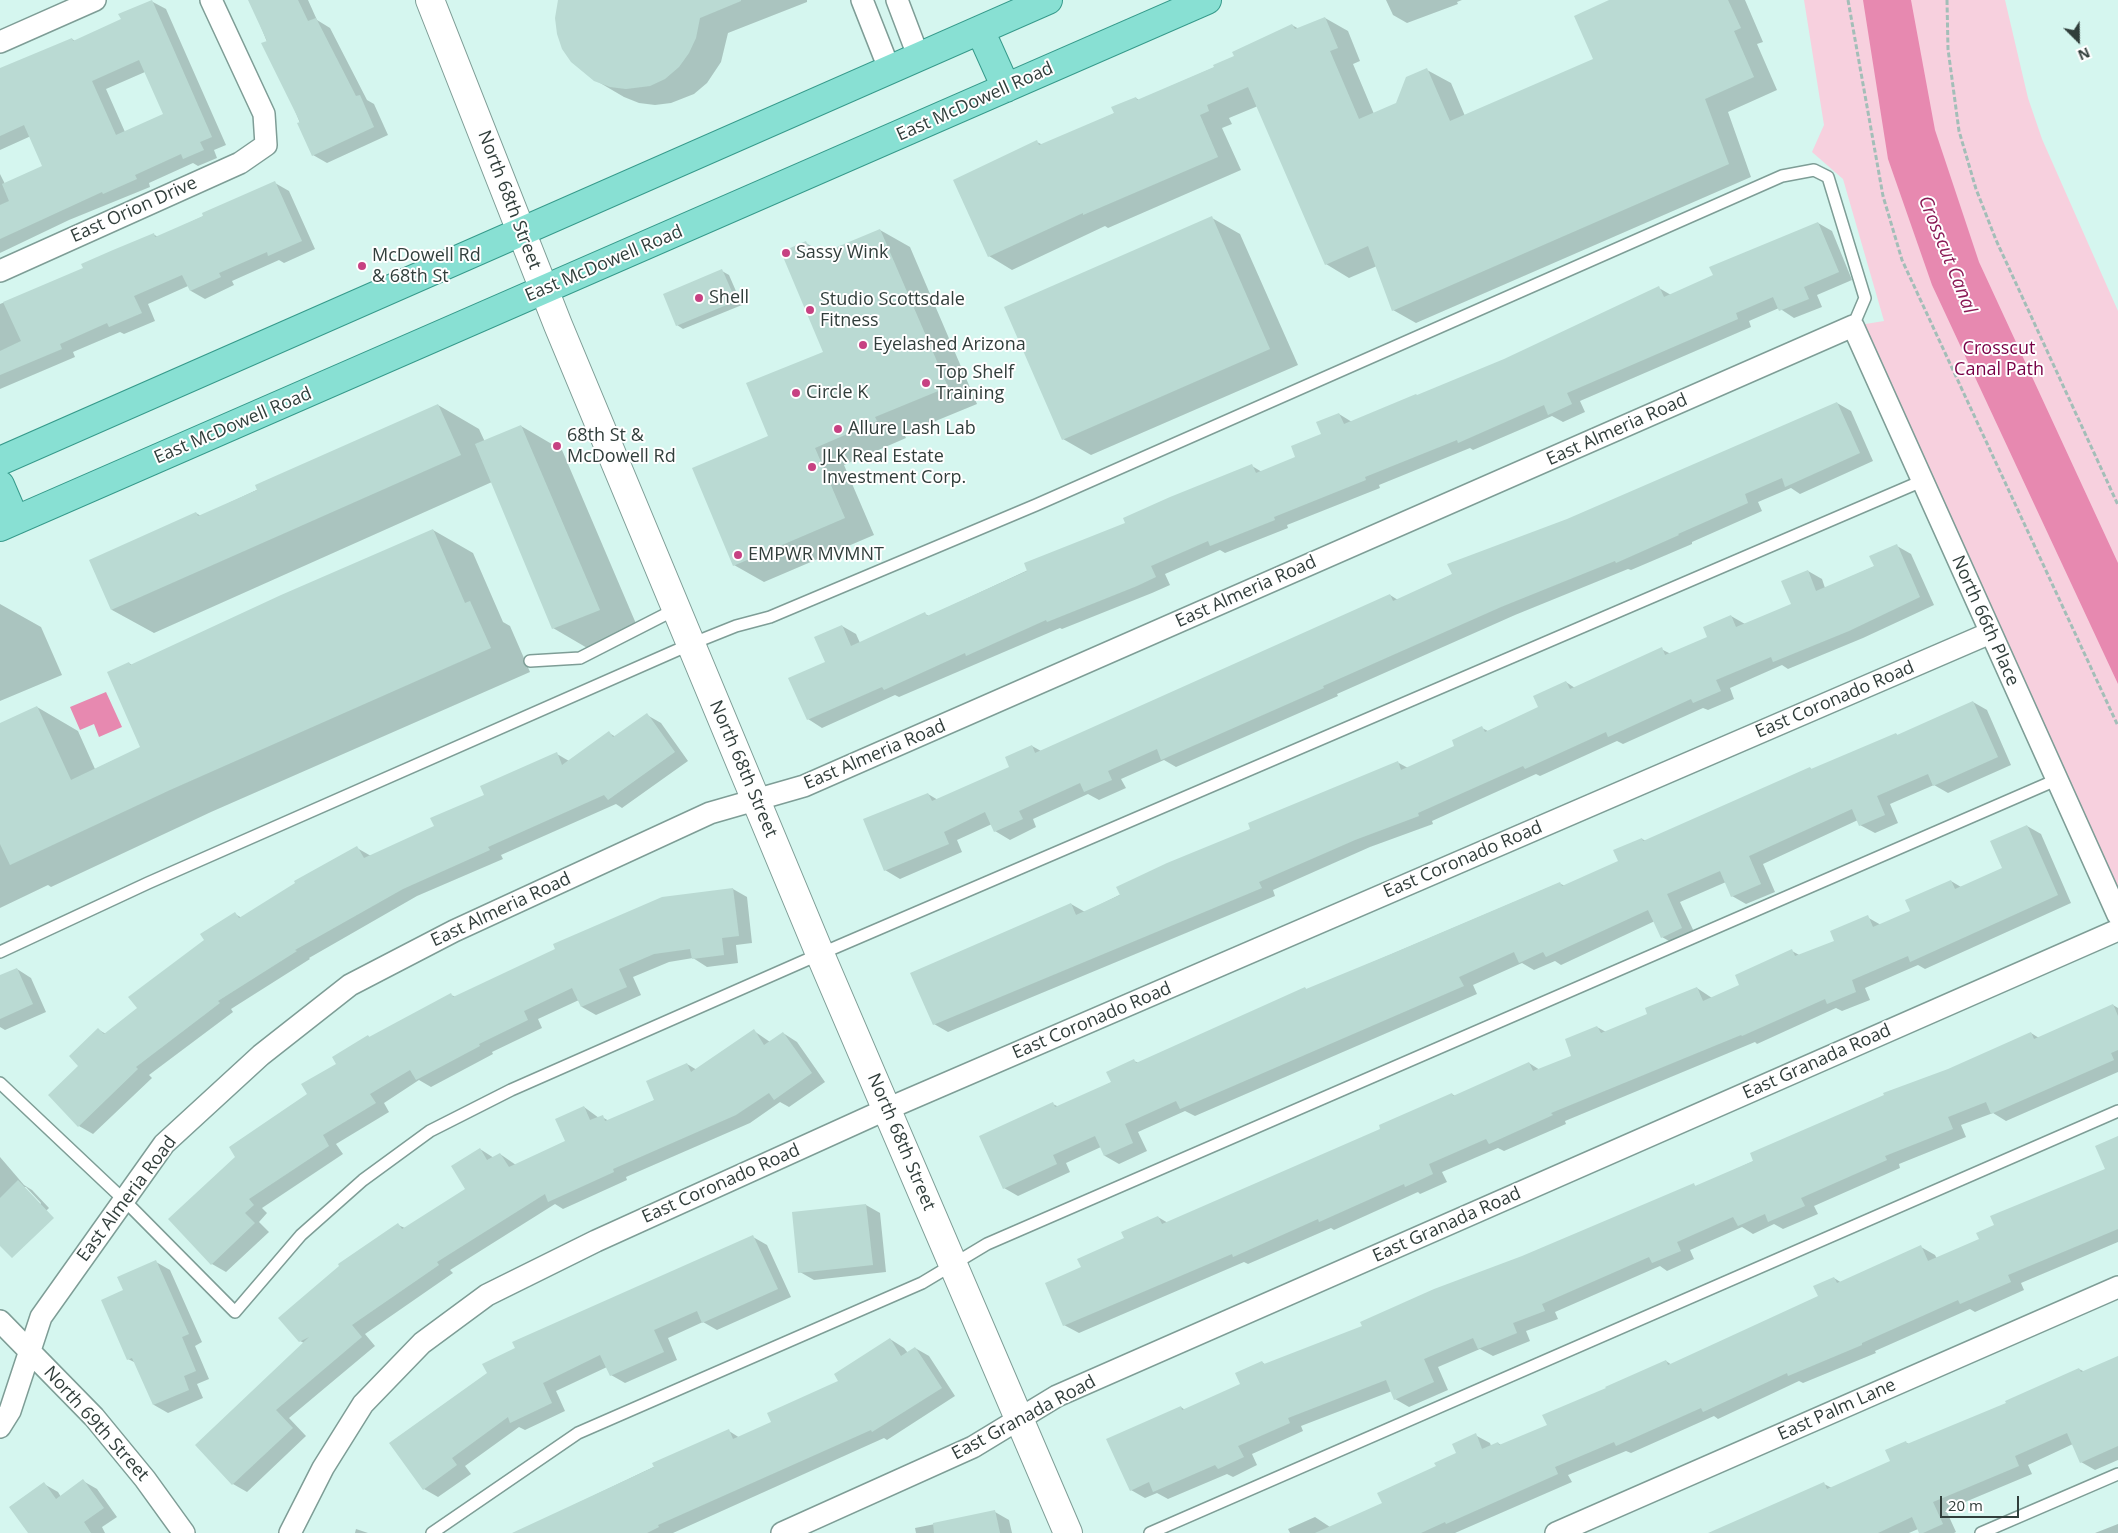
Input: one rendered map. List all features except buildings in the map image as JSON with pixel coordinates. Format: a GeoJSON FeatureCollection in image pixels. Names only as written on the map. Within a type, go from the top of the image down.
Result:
{"type":"FeatureCollection","features":[{"type":"Feature","properties":{"kind":"main road"},"geometry":{"type":"LineString","coordinates":[[0,461],[920,58],[1048,0]]}},
{"type":"Feature","properties":{"kind":"main road","name":"East McDowell Road"},"geometry":{"type":"LineString","coordinates":[[8,524],[544,289],[736,208],[1207,0]]}},
{"type":"Feature","properties":{"kind":"main road"},"geometry":{"type":"LineString","coordinates":[[980,30],[1006,88]]}},
{"type":"Feature","properties":{"kind":"main road"},"geometry":{"type":"LineString","coordinates":[[0,485],[8,524]]}},
{"type":"Feature","properties":{"kind":"street"},"geometry":{"type":"LineString","coordinates":[[0,42],[95,0]]}},
{"type":"Feature","properties":{"kind":"street","name":"East Orion Drive"},"geometry":{"type":"LineString","coordinates":[[0,270],[240,162],[266,145],[264,114],[211,0]]}},
{"type":"Feature","properties":{"kind":"street","name":"North 68th Street"},"geometry":{"type":"LineString","coordinates":[[430,0],[544,289],[676,609],[820,954],[1068,1533]]}},
{"type":"Feature","properties":{"kind":"street"},"geometry":{"type":"LineString","coordinates":[[862,0],[890,71]]}},
{"type":"Feature","properties":{"kind":"street"},"geometry":{"type":"LineString","coordinates":[[897,0],[920,58]]}},
{"type":"Feature","properties":{"kind":"street","name":"North 66th Place"},"geometry":{"type":"LineString","coordinates":[[1853,326],[2118,915]]}},
{"type":"Feature","properties":{"kind":"street","name":"East Almeria Road"},"geometry":{"type":"LineString","coordinates":[[30,1352],[41,1317],[164,1144],[261,1055],[350,985],[454,931],[710,813],[804,786],[1853,326]]}},
{"type":"Feature","properties":{"kind":"street","name":"East Coronado Road"},"geometry":{"type":"LineString","coordinates":[[290,1533],[323,1468],[363,1404],[422,1343],[486,1295],[596,1241],[887,1109],[1990,634]]}},
{"type":"Feature","properties":{"kind":"street","name":"East Granada Road"},"geometry":{"type":"LineString","coordinates":[[782,1533],[973,1448],[1057,1396],[2118,930]]}},
{"type":"Feature","properties":{"kind":"street","name":"East Palm Lane"},"geometry":{"type":"LineString","coordinates":[[1556,1533],[2118,1287]]}},
{"type":"Feature","properties":{"kind":"street","name":"North 69th Street"},"geometry":{"type":"LineString","coordinates":[[0,1321],[94,1417],[145,1479],[184,1533]]}},
{"type":"Feature","properties":{"kind":"street"},"geometry":{"type":"LineString","coordinates":[[0,1427],[10,1411],[30,1352]]}},
{"type":"Feature","properties":{"kind":"lane"},"geometry":{"type":"LineString","coordinates":[[0,952],[148,883],[691,644],[736,626],[770,617],[1036,505],[1782,176],[1814,170],[1828,177],[1865,298],[1853,326]]}},
{"type":"Feature","properties":{"kind":"lane"},"geometry":{"type":"LineString","coordinates":[[0,1083],[124,1200],[235,1312],[301,1235],[362,1180],[430,1131],[512,1090],[820,954],[1922,481]]}},
{"type":"Feature","properties":{"kind":"lane"},"geometry":{"type":"LineString","coordinates":[[530,661],[580,658],[676,609]]}},
{"type":"Feature","properties":{"kind":"lane"},"geometry":{"type":"LineString","coordinates":[[432,1533],[578,1433],[922,1283],[987,1244],[2056,780]]}},
{"type":"Feature","properties":{"kind":"lane"},"geometry":{"type":"LineString","coordinates":[[1150,1533],[2118,1111]]}},
{"type":"Feature","properties":{"kind":"lane"},"geometry":{"type":"LineString","coordinates":[[1981,1533],[2118,1474]]}},
{"type":"Feature","properties":{"kind":"path"},"geometry":{"type":"LineString","coordinates":[[1848,0],[1883,196],[1902,260],[2118,726]]}},
{"type":"Feature","properties":{"kind":"path"},"geometry":{"type":"LineString","coordinates":[[1947,0],[1948,49],[1959,131],[1976,189],[1996,240],[2118,505]]}},
{"type":"Feature","properties":{"kind":"green space","name":"Crosscut Canal Path"},"geometry":{"type":"Polygon","coordinates":[[[1804,0],[2005,0],[2028,98],[2042,139],[2118,311],[2118,915],[1853,326],[1884,321],[1843,179],[1812,152],[1824,125],[1804,0]]]}},
{"type":"Feature","properties":{"kind":"water","name":"Crosscut Canal"},"geometry":{"type":"Polygon","coordinates":[[[1863,0],[1911,0],[1935,130],[1979,262],[2118,563],[2118,684],[1932,285],[1888,159],[1863,0]]]}},
{"type":"Feature","properties":{"kind":"water"},"geometry":{"type":"Polygon","coordinates":[[[106,692],[122,727],[99,737],[94,724],[80,730],[70,707],[106,692]]]}},
{"type":"Feature","properties":{"kind":"place","name":"Sassy Wink"},"geometry":{"type":"Point","coordinates":[786,253]}},
{"type":"Feature","properties":{"kind":"place","name":"McDowell Rd & 68th St"},"geometry":{"type":"Point","coordinates":[362,266]}},
{"type":"Feature","properties":{"kind":"place","name":"Shell"},"geometry":{"type":"Point","coordinates":[699,298]}},
{"type":"Feature","properties":{"kind":"place","name":"Studio Scottsdale Fitness"},"geometry":{"type":"Point","coordinates":[810,310]}},
{"type":"Feature","properties":{"kind":"place","name":"Eyelashed Arizona"},"geometry":{"type":"Point","coordinates":[863,345]}},
{"type":"Feature","properties":{"kind":"place","name":"Top Shelf Training"},"geometry":{"type":"Point","coordinates":[926,383]}},
{"type":"Feature","properties":{"kind":"place","name":"Circle K"},"geometry":{"type":"Point","coordinates":[796,393]}},
{"type":"Feature","properties":{"kind":"place","name":"Allure Lash Lab"},"geometry":{"type":"Point","coordinates":[838,429]}},
{"type":"Feature","properties":{"kind":"place","name":"68th St & McDowell Rd"},"geometry":{"type":"Point","coordinates":[557,446]}},
{"type":"Feature","properties":{"kind":"place","name":"JLK Real Estate Investment Corp."},"geometry":{"type":"Point","coordinates":[812,467]}},
{"type":"Feature","properties":{"kind":"place","name":"EMPWR MVMNT"},"geometry":{"type":"Point","coordinates":[738,555]}}]}
